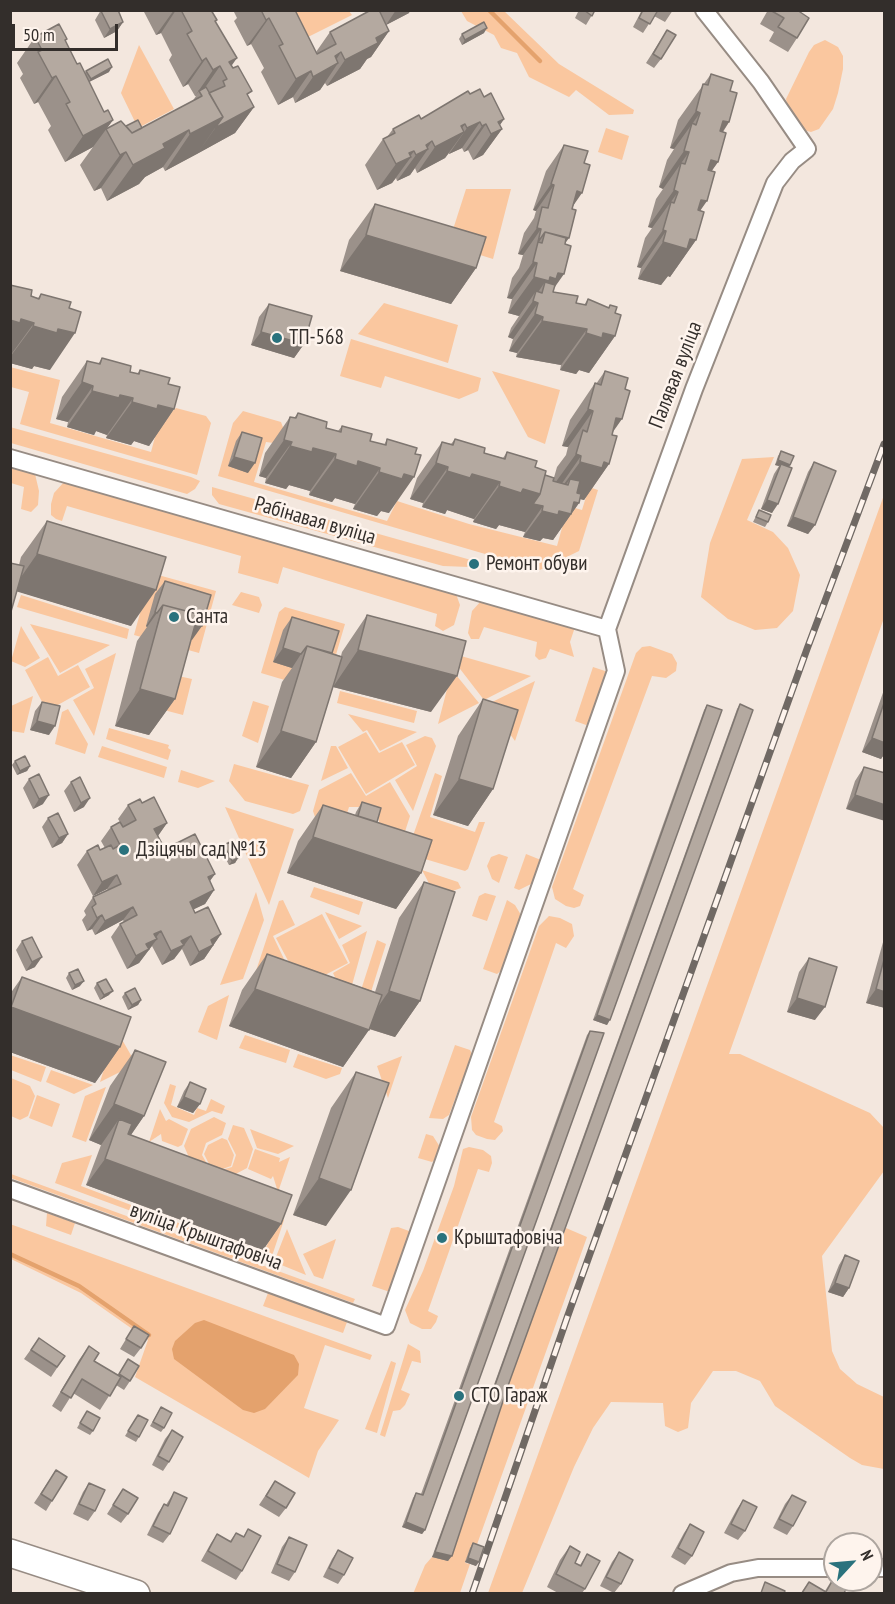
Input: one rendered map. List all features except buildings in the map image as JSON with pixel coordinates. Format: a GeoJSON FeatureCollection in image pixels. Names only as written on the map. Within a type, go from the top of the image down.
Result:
{"type":"FeatureCollection","features":[{"type":"Feature","properties":{"kind":"main road"},"geometry":{"type":"LineString","coordinates":[[10,1553],[136,1593]]}},
{"type":"Feature","properties":{"kind":"street","name":"Палявая вуліца"},"geometry":{"type":"LineString","coordinates":[[607,629],[693,389],[775,183],[792,161],[807,149],[761,82],[704,10]]}},
{"type":"Feature","properties":{"kind":"street","name":"Рабінавая вуліца"},"geometry":{"type":"LineString","coordinates":[[10,458],[607,629]]}},
{"type":"Feature","properties":{"kind":"street","name":"вуліца Крыштафовіча"},"geometry":{"type":"LineString","coordinates":[[10,1189],[386,1326],[616,671],[607,629]]}},
{"type":"Feature","properties":{"kind":"street"},"geometry":{"type":"LineString","coordinates":[[682,1593],[731,1573],[758,1568],[823,1568]]}},
{"type":"Feature","properties":{"kind":"shaded area"},"geometry":{"type":"Polygon","coordinates":[[[289,11],[349,11],[352,15],[304,39],[289,11]]]}},
{"type":"Feature","properties":{"kind":"shaded area"},"geometry":{"type":"Polygon","coordinates":[[[461,11],[504,11],[559,64],[634,110],[633,114],[609,115],[576,90],[569,97],[529,77],[517,53],[501,48],[494,35],[467,21],[461,11]]]}},
{"type":"Feature","properties":{"kind":"shaded area"},"geometry":{"type":"Polygon","coordinates":[[[825,40],[838,47],[843,56],[843,69],[833,109],[819,129],[811,132],[803,130],[788,109],[786,99],[809,52],[814,45],[825,40]]]}},
{"type":"Feature","properties":{"kind":"shaded area"},"geometry":{"type":"Polygon","coordinates":[[[139,45],[174,109],[138,128],[121,93],[139,45]]]}},
{"type":"Feature","properties":{"kind":"shaded area"},"geometry":{"type":"Polygon","coordinates":[[[606,128],[629,136],[622,160],[598,152],[606,128]]]}},
{"type":"Feature","properties":{"kind":"shaded area"},"geometry":{"type":"Polygon","coordinates":[[[466,189],[511,189],[493,259],[448,245],[466,189]]]}},
{"type":"Feature","properties":{"kind":"shaded area"},"geometry":{"type":"Polygon","coordinates":[[[384,303],[458,325],[448,363],[358,334],[384,303]]]}},
{"type":"Feature","properties":{"kind":"shaded area"},"geometry":{"type":"Polygon","coordinates":[[[351,339],[481,378],[478,391],[459,399],[385,376],[381,388],[340,376],[351,339]]]}},
{"type":"Feature","properties":{"kind":"shaded area"},"geometry":{"type":"Polygon","coordinates":[[[10,367],[60,380],[50,423],[151,452],[159,422],[176,408],[206,416],[211,423],[197,475],[20,424],[29,392],[11,387],[10,367]]]}},
{"type":"Feature","properties":{"kind":"shaded area"},"geometry":{"type":"Polygon","coordinates":[[[492,371],[560,390],[545,444],[528,437],[492,371]]]}},
{"type":"Feature","properties":{"kind":"shaded area"},"geometry":{"type":"Polygon","coordinates":[[[243,411],[281,422],[284,430],[281,444],[266,442],[254,482],[387,521],[397,501],[469,524],[557,546],[568,506],[582,510],[589,487],[598,490],[579,551],[540,570],[218,476],[233,423],[243,411]]]}},
{"type":"Feature","properties":{"kind":"shaded area"},"geometry":{"type":"Polygon","coordinates":[[[10,427],[200,481],[195,489],[187,494],[11,443],[10,427]]]}},
{"type":"Feature","properties":{"kind":"shaded area"},"geometry":{"type":"Polygon","coordinates":[[[774,457],[747,520],[773,532],[788,548],[800,575],[793,611],[777,628],[755,630],[728,619],[701,597],[710,543],[742,459],[774,457]]]}},
{"type":"Feature","properties":{"kind":"shaded area"},"geometry":{"type":"Polygon","coordinates":[[[10,468],[35,474],[39,491],[38,505],[31,512],[21,509],[24,487],[11,483],[10,468]]]}},
{"type":"Feature","properties":{"kind":"shaded area"},"geometry":{"type":"Polygon","coordinates":[[[64,482],[456,594],[460,605],[454,625],[443,631],[435,626],[437,614],[283,567],[278,584],[238,573],[241,556],[67,506],[62,521],[56,519],[51,515],[51,504],[54,493],[64,482]]]}},
{"type":"Feature","properties":{"kind":"shaded area"},"geometry":{"type":"Polygon","coordinates":[[[212,487],[471,560],[469,567],[443,566],[219,504],[212,495],[212,487]]]}},
{"type":"Feature","properties":{"kind":"shaded area"},"geometry":{"type":"Polygon","coordinates":[[[884,495],[884,618],[729,1054],[740,1054],[870,1113],[884,1128],[884,1171],[822,1256],[832,1351],[840,1369],[857,1384],[884,1397],[884,1469],[862,1465],[850,1458],[775,1406],[760,1381],[736,1371],[713,1371],[691,1403],[688,1428],[678,1432],[665,1426],[663,1403],[611,1402],[593,1428],[574,1467],[522,1593],[488,1593],[884,495]]]}},
{"type":"Feature","properties":{"kind":"shaded area"},"geometry":{"type":"Polygon","coordinates":[[[151,573],[216,591],[199,653],[134,635],[151,573]]]}},
{"type":"Feature","properties":{"kind":"shaded area"},"geometry":{"type":"Polygon","coordinates":[[[241,592],[259,597],[262,605],[259,613],[232,605],[241,592]]]}},
{"type":"Feature","properties":{"kind":"shaded area"},"geometry":{"type":"Polygon","coordinates":[[[21,595],[129,629],[127,639],[17,607],[21,595]]]}},
{"type":"Feature","properties":{"kind":"shaded area"},"geometry":{"type":"Polygon","coordinates":[[[481,601],[575,627],[570,642],[574,657],[550,649],[546,658],[539,660],[535,656],[537,642],[484,627],[479,639],[471,639],[468,633],[472,611],[481,601]]]}},
{"type":"Feature","properties":{"kind":"shaded area"},"geometry":{"type":"Polygon","coordinates":[[[285,607],[345,624],[325,692],[261,673],[279,612],[285,607]]]}},
{"type":"Feature","properties":{"kind":"shaded area"},"geometry":{"type":"Polygon","coordinates":[[[30,624],[110,645],[60,673],[30,624]]]}},
{"type":"Feature","properties":{"kind":"shaded area"},"geometry":{"type":"Polygon","coordinates":[[[21,626],[40,658],[25,667],[11,661],[21,626]]]}},
{"type":"Feature","properties":{"kind":"shaded area"},"geometry":{"type":"Polygon","coordinates":[[[650,646],[672,654],[677,663],[676,671],[666,678],[652,676],[573,889],[584,895],[580,906],[574,908],[566,906],[555,899],[552,887],[636,653],[642,647],[650,646]]]}},
{"type":"Feature","properties":{"kind":"shaded area"},"geometry":{"type":"Polygon","coordinates":[[[447,652],[531,676],[484,700],[447,652]]]}},
{"type":"Feature","properties":{"kind":"shaded area"},"geometry":{"type":"Polygon","coordinates":[[[116,653],[94,736],[73,700],[94,688],[85,669],[116,653]]]}},
{"type":"Feature","properties":{"kind":"shaded area"},"geometry":{"type":"Polygon","coordinates":[[[48,657],[58,676],[78,665],[90,687],[47,711],[25,670],[48,657]]]}},
{"type":"Feature","properties":{"kind":"shaded area"},"geometry":{"type":"Polygon","coordinates":[[[593,667],[608,672],[591,722],[586,725],[575,721],[593,667]]]}},
{"type":"Feature","properties":{"kind":"shaded area"},"geometry":{"type":"Polygon","coordinates":[[[452,670],[479,703],[438,724],[452,670]]]}},
{"type":"Feature","properties":{"kind":"shaded area"},"geometry":{"type":"Polygon","coordinates":[[[169,674],[192,679],[183,715],[160,709],[169,674]]]}},
{"type":"Feature","properties":{"kind":"shaded area"},"geometry":{"type":"Polygon","coordinates":[[[535,681],[515,741],[488,704],[535,681]]]}},
{"type":"Feature","properties":{"kind":"shaded area"},"geometry":{"type":"Polygon","coordinates":[[[340,691],[417,711],[414,723],[337,703],[340,691]]]}},
{"type":"Feature","properties":{"kind":"shaded area"},"geometry":{"type":"Polygon","coordinates":[[[33,696],[24,733],[11,731],[11,706],[33,696]]]}},
{"type":"Feature","properties":{"kind":"shaded area"},"geometry":{"type":"Polygon","coordinates":[[[253,701],[269,706],[258,743],[242,736],[253,701]]]}},
{"type":"Feature","properties":{"kind":"shaded area"},"geometry":{"type":"Polygon","coordinates":[[[68,709],[88,744],[85,754],[55,744],[62,712],[68,709]]]}},
{"type":"Feature","properties":{"kind":"shaded area"},"geometry":{"type":"Polygon","coordinates":[[[348,714],[417,732],[380,751],[367,730],[363,732],[348,714]]]}},
{"type":"Feature","properties":{"kind":"shaded area"},"geometry":{"type":"Polygon","coordinates":[[[109,728],[169,745],[168,748],[171,750],[168,760],[106,739],[109,728]]]}},
{"type":"Feature","properties":{"kind":"shaded area"},"geometry":{"type":"Polygon","coordinates":[[[366,732],[379,753],[402,742],[415,765],[366,794],[338,747],[366,732]]]}},
{"type":"Feature","properties":{"kind":"shaded area"},"geometry":{"type":"Polygon","coordinates":[[[425,736],[432,738],[436,746],[413,811],[395,780],[417,766],[406,745],[425,736]]]}},
{"type":"Feature","properties":{"kind":"shaded area"},"geometry":{"type":"Polygon","coordinates":[[[102,746],[167,767],[164,778],[98,757],[102,746]]]}},
{"type":"Feature","properties":{"kind":"shaded area"},"geometry":{"type":"Polygon","coordinates":[[[331,746],[336,746],[348,768],[321,781],[331,746]]]}},
{"type":"Feature","properties":{"kind":"shaded area"},"geometry":{"type":"Polygon","coordinates":[[[234,764],[309,785],[300,811],[293,814],[245,801],[229,781],[234,764]]]}},
{"type":"Feature","properties":{"kind":"shaded area"},"geometry":{"type":"Polygon","coordinates":[[[181,770],[215,781],[198,788],[178,782],[181,770]]]}},
{"type":"Feature","properties":{"kind":"shaded area"},"geometry":{"type":"Polygon","coordinates":[[[351,773],[366,796],[390,782],[410,816],[401,844],[373,840],[379,822],[378,814],[361,807],[349,807],[342,830],[315,817],[313,811],[319,790],[351,773]]]}},
{"type":"Feature","properties":{"kind":"shaded area"},"geometry":{"type":"Polygon","coordinates":[[[435,773],[442,776],[430,817],[475,832],[479,822],[485,822],[468,869],[465,871],[415,856],[409,847],[435,773]]]}},
{"type":"Feature","properties":{"kind":"shaded area"},"geometry":{"type":"Polygon","coordinates":[[[225,807],[294,829],[269,905],[225,807]]]}},
{"type":"Feature","properties":{"kind":"shaded area"},"geometry":{"type":"Polygon","coordinates":[[[499,854],[508,857],[499,883],[492,879],[487,866],[491,857],[499,854]]]}},
{"type":"Feature","properties":{"kind":"shaded area"},"geometry":{"type":"Polygon","coordinates":[[[526,854],[541,860],[533,883],[519,890],[514,888],[526,854]]]}},
{"type":"Feature","properties":{"kind":"shaded area"},"geometry":{"type":"Polygon","coordinates":[[[422,870],[458,882],[461,888],[436,897],[422,870]]]}},
{"type":"Feature","properties":{"kind":"shaded area"},"geometry":{"type":"Polygon","coordinates":[[[314,887],[363,902],[359,915],[310,897],[314,887]]]}},
{"type":"Feature","properties":{"kind":"shaded area"},"geometry":{"type":"Polygon","coordinates":[[[256,892],[264,920],[243,979],[220,985],[256,892]]]}},
{"type":"Feature","properties":{"kind":"shaded area"},"geometry":{"type":"Polygon","coordinates":[[[485,893],[496,896],[487,921],[472,916],[479,896],[485,893]]]}},
{"type":"Feature","properties":{"kind":"shaded area"},"geometry":{"type":"Polygon","coordinates":[[[283,900],[295,925],[273,936],[284,959],[255,974],[279,901],[283,900]]]}},
{"type":"Feature","properties":{"kind":"shaded area"},"geometry":{"type":"Polygon","coordinates":[[[507,900],[515,905],[521,915],[502,970],[497,974],[483,969],[507,900]]]}},
{"type":"Feature","properties":{"kind":"shaded area"},"geometry":{"type":"Polygon","coordinates":[[[325,912],[362,926],[339,939],[325,912]]]}},
{"type":"Feature","properties":{"kind":"shaded area"},"geometry":{"type":"Polygon","coordinates":[[[322,914],[348,963],[302,987],[276,938],[322,914]]]}},
{"type":"Feature","properties":{"kind":"shaded area"},"geometry":{"type":"Polygon","coordinates":[[[549,916],[572,924],[574,936],[566,948],[556,943],[494,1122],[502,1126],[503,1131],[495,1140],[487,1139],[476,1135],[472,1130],[471,1117],[539,926],[549,916]]]}},
{"type":"Feature","properties":{"kind":"shaded area"},"geometry":{"type":"Polygon","coordinates":[[[367,931],[347,1003],[333,973],[350,963],[342,945],[367,931]]]}},
{"type":"Feature","properties":{"kind":"shaded area"},"geometry":{"type":"Polygon","coordinates":[[[377,940],[386,944],[361,1024],[354,1012],[377,940]]]}},
{"type":"Feature","properties":{"kind":"shaded area"},"geometry":{"type":"Polygon","coordinates":[[[229,995],[217,1040],[198,1032],[208,1006],[229,995]]]}},
{"type":"Feature","properties":{"kind":"shaded area"},"geometry":{"type":"Polygon","coordinates":[[[245,1035],[290,1050],[286,1063],[239,1048],[245,1035]]]}},
{"type":"Feature","properties":{"kind":"shaded area"},"geometry":{"type":"Polygon","coordinates":[[[120,1036],[136,1064],[100,1082],[109,1053],[120,1036]]]}},
{"type":"Feature","properties":{"kind":"shaded area"},"geometry":{"type":"Polygon","coordinates":[[[455,1045],[470,1050],[472,1054],[449,1115],[443,1119],[429,1118],[455,1045]]]}},
{"type":"Feature","properties":{"kind":"shaded area"},"geometry":{"type":"Polygon","coordinates":[[[298,1054],[342,1068],[340,1074],[326,1079],[293,1067],[298,1054]]]}},
{"type":"Feature","properties":{"kind":"shaded area"},"geometry":{"type":"Polygon","coordinates":[[[10,1055],[46,1067],[41,1082],[11,1070],[10,1055]]]}},
{"type":"Feature","properties":{"kind":"shaded area"},"geometry":{"type":"Polygon","coordinates":[[[402,1056],[388,1098],[377,1066],[402,1056]]]}},
{"type":"Feature","properties":{"kind":"shaded area"},"geometry":{"type":"Polygon","coordinates":[[[51,1070],[93,1085],[74,1094],[46,1082],[51,1070]]]}},
{"type":"Feature","properties":{"kind":"shaded area"},"geometry":{"type":"Polygon","coordinates":[[[11,1078],[30,1086],[35,1096],[28,1116],[20,1120],[11,1116],[11,1078]]]}},
{"type":"Feature","properties":{"kind":"shaded area"},"geometry":{"type":"Polygon","coordinates":[[[170,1084],[176,1086],[171,1105],[194,1115],[197,1108],[206,1111],[211,1099],[225,1106],[222,1114],[212,1111],[189,1122],[172,1117],[164,1103],[170,1084]]]}},
{"type":"Feature","properties":{"kind":"shaded area"},"geometry":{"type":"Polygon","coordinates":[[[106,1087],[86,1142],[72,1137],[85,1096],[106,1087]]]}},
{"type":"Feature","properties":{"kind":"shaded area"},"geometry":{"type":"Polygon","coordinates":[[[37,1095],[60,1104],[52,1127],[29,1118],[37,1095]]]}},
{"type":"Feature","properties":{"kind":"shaded area"},"geometry":{"type":"Polygon","coordinates":[[[160,1109],[166,1121],[169,1119],[188,1129],[182,1145],[178,1147],[162,1141],[161,1134],[149,1142],[160,1109]]]}},
{"type":"Feature","properties":{"kind":"shaded area"},"geometry":{"type":"Polygon","coordinates":[[[214,1117],[226,1123],[222,1135],[206,1143],[202,1155],[210,1169],[191,1162],[184,1146],[191,1129],[214,1117]]]}},
{"type":"Feature","properties":{"kind":"shaded area"},"geometry":{"type":"Polygon","coordinates":[[[233,1125],[244,1128],[253,1149],[247,1168],[230,1177],[218,1171],[232,1167],[236,1155],[228,1139],[233,1125]]]}},
{"type":"Feature","properties":{"kind":"shaded area"},"geometry":{"type":"Polygon","coordinates":[[[250,1129],[294,1146],[278,1154],[257,1148],[250,1129]]]}},
{"type":"Feature","properties":{"kind":"shaded area"},"geometry":{"type":"Polygon","coordinates":[[[426,1134],[433,1136],[440,1147],[437,1158],[432,1162],[418,1158],[426,1134]]]}},
{"type":"Feature","properties":{"kind":"shaded area"},"geometry":{"type":"Polygon","coordinates":[[[222,1138],[227,1140],[234,1155],[231,1166],[217,1171],[211,1168],[204,1154],[208,1145],[222,1138]]]}},
{"type":"Feature","properties":{"kind":"shaded area"},"geometry":{"type":"Polygon","coordinates":[[[469,1147],[483,1150],[491,1156],[492,1163],[489,1172],[478,1169],[428,1311],[438,1316],[436,1322],[431,1329],[422,1329],[410,1323],[405,1310],[423,1271],[454,1186],[463,1149],[469,1147]]]}},
{"type":"Feature","properties":{"kind":"shaded area"},"geometry":{"type":"Polygon","coordinates":[[[255,1149],[280,1158],[279,1162],[290,1157],[278,1192],[273,1176],[271,1179],[248,1169],[255,1149]]]}},
{"type":"Feature","properties":{"kind":"shaded area"},"geometry":{"type":"Polygon","coordinates":[[[92,1155],[81,1186],[263,1255],[278,1218],[284,1220],[270,1262],[55,1183],[62,1163],[92,1155]]]}},
{"type":"Feature","properties":{"kind":"shaded area"},"geometry":{"type":"Polygon","coordinates":[[[10,1174],[355,1299],[353,1303],[11,1178],[10,1174]]]}},
{"type":"Feature","properties":{"kind":"shaded area"},"geometry":{"type":"Polygon","coordinates":[[[47,1213],[75,1223],[71,1235],[46,1226],[47,1213]]]}},
{"type":"Feature","properties":{"kind":"shaded area"},"geometry":{"type":"Polygon","coordinates":[[[10,1224],[372,1355],[370,1360],[325,1345],[304,1408],[339,1420],[318,1451],[309,1478],[135,1377],[148,1340],[81,1293],[11,1259],[10,1224]]]}},
{"type":"Feature","properties":{"kind":"shaded area"},"geometry":{"type":"Polygon","coordinates":[[[398,1227],[409,1231],[409,1234],[390,1292],[372,1286],[391,1228],[398,1227]]]}},
{"type":"Feature","properties":{"kind":"shaded area"},"geometry":{"type":"Polygon","coordinates":[[[566,1228],[587,1237],[475,1550],[465,1563],[470,1564],[460,1593],[413,1594],[425,1565],[432,1557],[449,1560],[506,1388],[566,1228]]]}},
{"type":"Feature","properties":{"kind":"shaded area"},"geometry":{"type":"Polygon","coordinates":[[[287,1229],[306,1275],[274,1262],[287,1229]]]}},
{"type":"Feature","properties":{"kind":"shaded area"},"geometry":{"type":"Polygon","coordinates":[[[336,1239],[323,1279],[314,1276],[303,1254],[336,1239]]]}},
{"type":"Feature","properties":{"kind":"shaded area"},"geometry":{"type":"Polygon","coordinates":[[[268,1293],[347,1322],[343,1333],[263,1306],[268,1293]]]}},
{"type":"Feature","properties":{"kind":"shaded area"},"geometry":{"type":"Polygon","coordinates":[[[204,1320],[294,1355],[299,1364],[298,1375],[265,1409],[254,1413],[243,1410],[174,1359],[172,1349],[175,1341],[195,1323],[204,1320]]]}},
{"type":"Feature","properties":{"kind":"shaded area"},"geometry":{"type":"Polygon","coordinates":[[[408,1344],[420,1351],[421,1363],[412,1361],[401,1390],[410,1394],[400,1410],[393,1411],[385,1437],[380,1435],[408,1344]]]}},
{"type":"Feature","properties":{"kind":"shaded area"},"geometry":{"type":"Polygon","coordinates":[[[391,1361],[396,1363],[377,1433],[365,1429],[391,1361]]]}},
{"type":"Feature","properties":{"kind":"waterway"},"geometry":{"type":"LineString","coordinates":[[489,10],[540,61]]}},
{"type":"Feature","properties":{"kind":"waterway"},"geometry":{"type":"LineString","coordinates":[[10,1254],[79,1286],[149,1335]]}},
{"type":"Feature","properties":{"kind":"railway"},"geometry":{"type":"LineString","coordinates":[[472,1594],[568,1315],[807,649],[884,444]]}},
{"type":"Feature","properties":{"kind":"place","name":"ТП-568"},"geometry":{"type":"Point","coordinates":[277,338]}},
{"type":"Feature","properties":{"kind":"place","name":"Ремонт обуви"},"geometry":{"type":"Point","coordinates":[474,564]}},
{"type":"Feature","properties":{"kind":"place","name":"Санта"},"geometry":{"type":"Point","coordinates":[174,617]}},
{"type":"Feature","properties":{"kind":"place","name":"Дзіцячы сад №13"},"geometry":{"type":"Point","coordinates":[124,850]}},
{"type":"Feature","properties":{"kind":"place","name":"Крыштафовіча"},"geometry":{"type":"Point","coordinates":[442,1238]}},
{"type":"Feature","properties":{"kind":"place","name":"СТО Гараж"},"geometry":{"type":"Point","coordinates":[459,1396]}}]}
